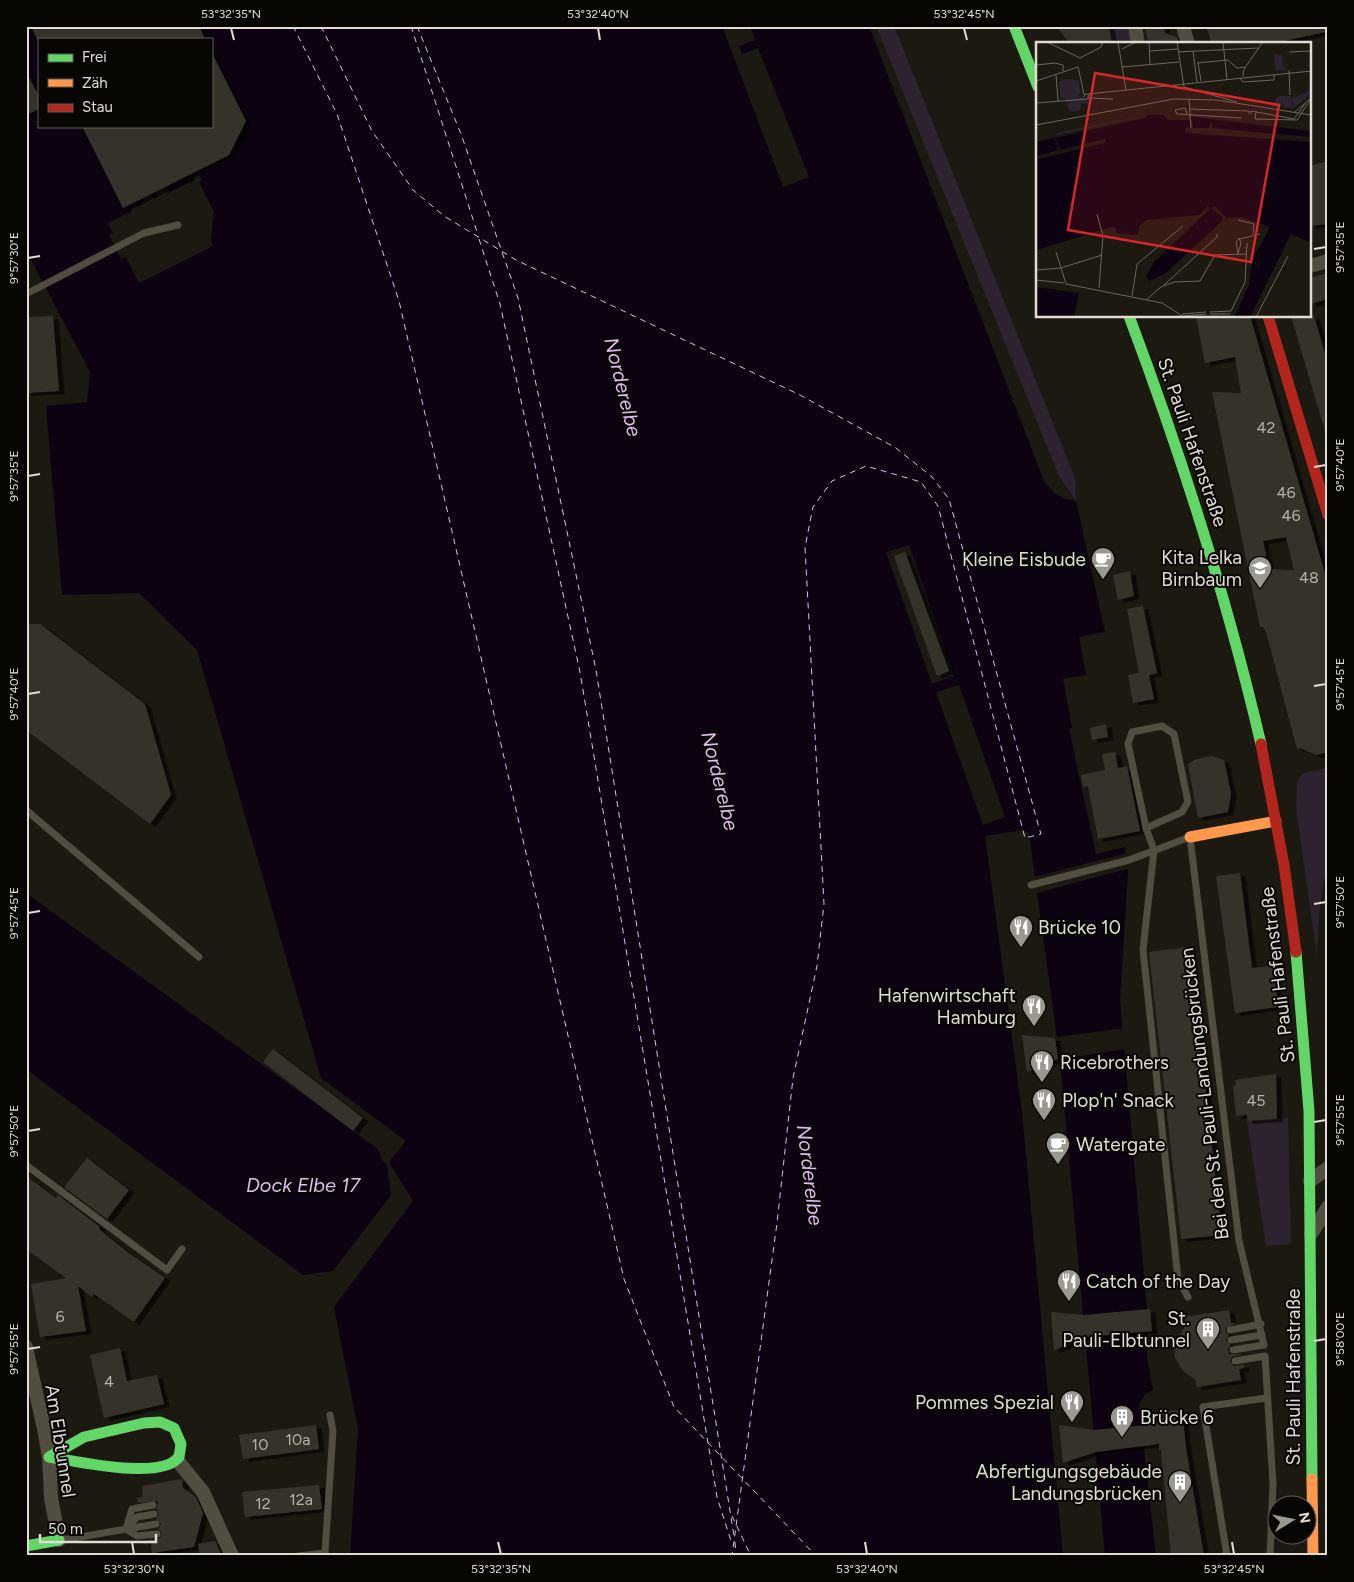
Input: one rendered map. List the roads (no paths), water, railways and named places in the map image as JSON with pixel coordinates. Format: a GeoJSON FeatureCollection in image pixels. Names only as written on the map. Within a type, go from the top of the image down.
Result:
{"type":"FeatureCollection","features":[{"type":"Feature","properties":{"kind":"main road"},"geometry":{"type":"LineString","coordinates":[[1014,26],[1036,82]]}},
{"type":"Feature","properties":{"kind":"main road"},"geometry":{"type":"LineString","coordinates":[[1269,318],[1328,515]]}},
{"type":"Feature","properties":{"kind":"main road","name":"St. Pauli Hafenstraße"},"geometry":{"type":"LineString","coordinates":[[1130,319],[1183,464],[1220,584],[1252,701],[1276,821],[1299,974],[1306,1056],[1310,1180],[1313,1556]]}},
{"type":"Feature","properties":{"kind":"main road"},"geometry":{"type":"LineString","coordinates":[[1190,836],[1276,821]]}},
{"type":"Feature","properties":{"kind":"main road"},"geometry":{"type":"LineString","coordinates":[[160,1422],[174,1428],[178,1433],[181,1452],[177,1460],[171,1463],[130,1468],[48,1457],[84,1437],[144,1423],[160,1422]]}},
{"type":"Feature","properties":{"kind":"main road"},"geometry":{"type":"LineString","coordinates":[[26,1546],[59,1540]]}},
{"type":"Feature","properties":{"kind":"street"},"geometry":{"type":"LineString","coordinates":[[1135,26],[1138,42]]}},
{"type":"Feature","properties":{"kind":"street"},"geometry":{"type":"LineString","coordinates":[[1183,26],[1187,42]]}},
{"type":"Feature","properties":{"kind":"street"},"geometry":{"type":"LineString","coordinates":[[1312,265],[1328,261]]}},
{"type":"Feature","properties":{"kind":"street"},"geometry":{"type":"LineString","coordinates":[[1310,1180],[1328,1168]]}},
{"type":"Feature","properties":{"kind":"street"},"geometry":{"type":"LineString","coordinates":[[1311,1234],[1328,1207]]}},
{"type":"Feature","properties":{"kind":"street","name":"Am Elbtunnel"},"geometry":{"type":"LineString","coordinates":[[26,1347],[48,1457],[51,1498],[59,1540]]}},
{"type":"Feature","properties":{"kind":"street"},"geometry":{"type":"LineString","coordinates":[[177,1460],[203,1492],[232,1556]]}},
{"type":"Feature","properties":{"kind":"lane"},"geometry":{"type":"LineString","coordinates":[[26,294],[144,233],[178,225]]}},
{"type":"Feature","properties":{"kind":"lane"},"geometry":{"type":"LineString","coordinates":[[1146,828],[1182,812],[1188,802],[1174,734],[1162,726],[1132,732],[1128,744],[1146,828],[1154,850],[1143,950],[1178,1279],[1188,1297]]}},
{"type":"Feature","properties":{"kind":"lane"},"geometry":{"type":"LineString","coordinates":[[26,810],[199,957]]}},
{"type":"Feature","properties":{"kind":"lane"},"geometry":{"type":"LineString","coordinates":[[1031,885],[1129,860],[1190,836]]}},
{"type":"Feature","properties":{"kind":"lane","name":"Bei den St. Pauli-Landungsbrücken"},"geometry":{"type":"LineString","coordinates":[[1190,836],[1239,1242],[1248,1288],[1261,1324],[1264,1345],[1233,1350]]}},
{"type":"Feature","properties":{"kind":"lane"},"geometry":{"type":"LineString","coordinates":[[26,1165],[168,1270],[182,1249]]}},
{"type":"Feature","properties":{"kind":"lane"},"geometry":{"type":"LineString","coordinates":[[1230,1330],[1261,1324]]}},
{"type":"Feature","properties":{"kind":"lane"},"geometry":{"type":"LineString","coordinates":[[1231,1340],[1262,1335]]}},
{"type":"Feature","properties":{"kind":"lane"},"geometry":{"type":"LineString","coordinates":[[1235,1361],[1265,1356],[1266,1398],[1273,1484],[1270,1556]]}},
{"type":"Feature","properties":{"kind":"lane"},"geometry":{"type":"LineString","coordinates":[[1227,1556],[1203,1407],[1266,1398]]}},
{"type":"Feature","properties":{"kind":"lane"},"geometry":{"type":"LineString","coordinates":[[298,1556],[325,1553],[333,1431],[330,1414]]}},
{"type":"Feature","properties":{"kind":"lane"},"geometry":{"type":"LineString","coordinates":[[126,1529],[132,1509],[153,1505]]}},
{"type":"Feature","properties":{"kind":"lane"},"geometry":{"type":"LineString","coordinates":[[126,1529],[137,1517],[154,1514]]}},
{"type":"Feature","properties":{"kind":"lane"},"geometry":{"type":"LineString","coordinates":[[59,1540],[156,1524]]}},
{"type":"Feature","properties":{"kind":"lane"},"geometry":{"type":"LineString","coordinates":[[126,1529],[137,1536],[157,1534]]}},
{"type":"Feature","properties":{"kind":"water","name":"Norderelbe"},"geometry":{"type":"Polygon","coordinates":[[[26,26],[869,26],[1044,481],[1057,495],[1076,501],[1105,632],[1079,637],[1086,675],[1063,679],[1072,728],[1069,729],[1096,854],[1125,847],[1128,872],[1120,1000],[1147,1311],[1147,1358],[1153,1390],[1145,1394],[1139,1405],[1156,1556],[350,1556],[358,1429],[334,1307],[413,1201],[389,1162],[406,1141],[321,1078],[197,650],[139,593],[62,595],[46,406],[87,402],[90,372],[26,250],[26,26]]]}},
{"type":"Feature","properties":{"kind":"water","name":"Dock Elbe 17"},"geometry":{"type":"Polygon","coordinates":[[[26,893],[378,1149],[381,1159],[387,1165],[391,1195],[333,1271],[303,1275],[26,1069],[26,893]]]}},
{"type":"Feature","properties":{"kind":"place","name":"Kleine Eisbude"},"geometry":{"type":"Point","coordinates":[1103,580]}},
{"type":"Feature","properties":{"kind":"place","name":"Kita Lelka Birnbaum"},"geometry":{"type":"Point","coordinates":[1260,589]}},
{"type":"Feature","properties":{"kind":"place","name":"Brücke 10"},"geometry":{"type":"Point","coordinates":[1021,948]}},
{"type":"Feature","properties":{"kind":"place","name":"Hafenwirtschaft Hamburg"},"geometry":{"type":"Point","coordinates":[1034,1027]}},
{"type":"Feature","properties":{"kind":"place","name":"Ricebrothers"},"geometry":{"type":"Point","coordinates":[1042,1083]}},
{"type":"Feature","properties":{"kind":"place","name":"Plop'n' Snack"},"geometry":{"type":"Point","coordinates":[1044,1121]}},
{"type":"Feature","properties":{"kind":"place","name":"Watergate"},"geometry":{"type":"Point","coordinates":[1058,1165]}},
{"type":"Feature","properties":{"kind":"place","name":"Catch of the Day"},"geometry":{"type":"Point","coordinates":[1069,1302]}},
{"type":"Feature","properties":{"kind":"place","name":"St. Pauli-Elbtunnel"},"geometry":{"type":"Point","coordinates":[1208,1350]}},
{"type":"Feature","properties":{"kind":"place","name":"Pommes Spezial"},"geometry":{"type":"Point","coordinates":[1072,1423]}},
{"type":"Feature","properties":{"kind":"place","name":"Brücke 6"},"geometry":{"type":"Point","coordinates":[1122,1438]}},
{"type":"Feature","properties":{"kind":"place","name":"Abfertigungsgebäude Landungsbrücken"},"geometry":{"type":"Point","coordinates":[1180,1503]}}]}
